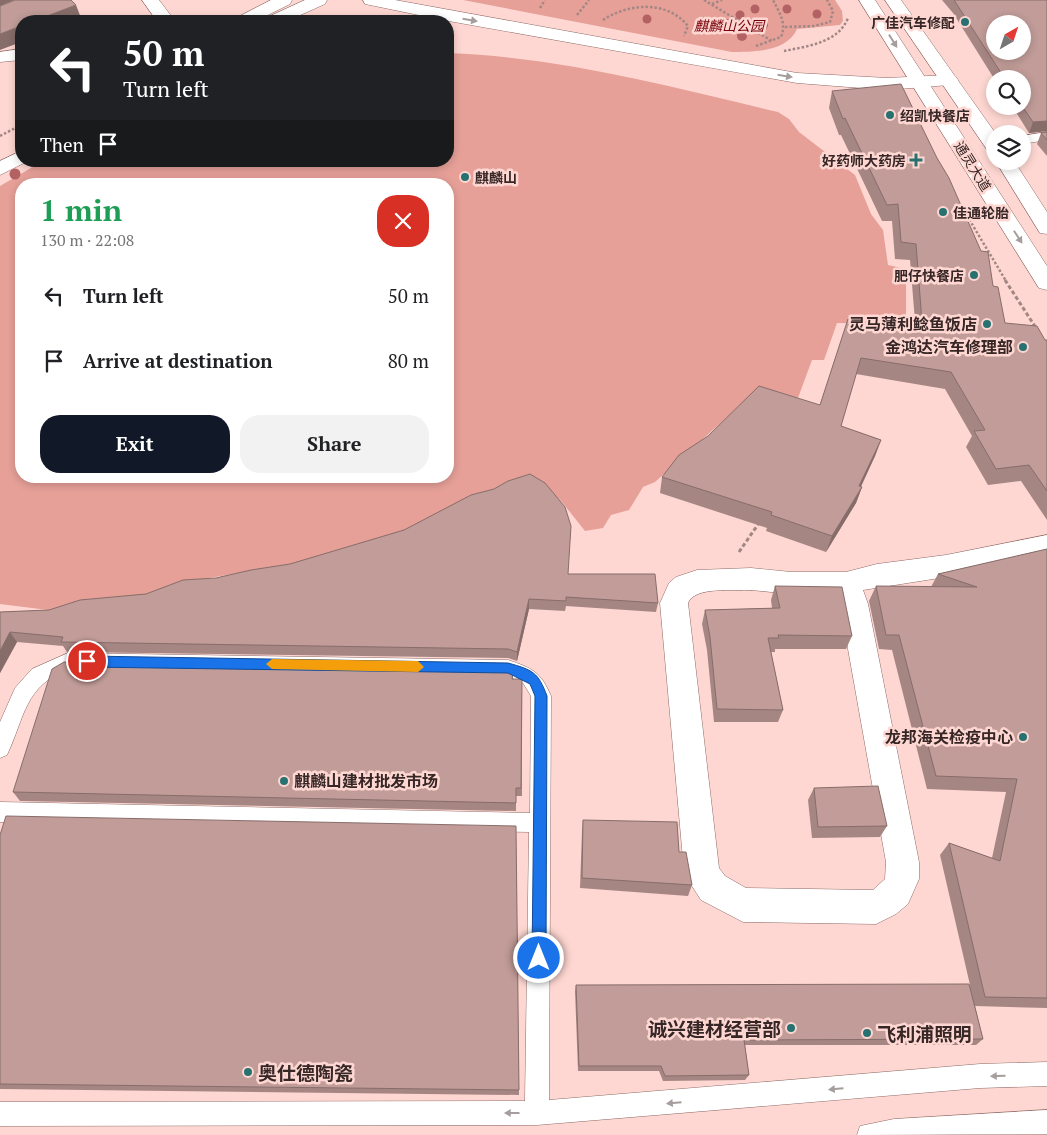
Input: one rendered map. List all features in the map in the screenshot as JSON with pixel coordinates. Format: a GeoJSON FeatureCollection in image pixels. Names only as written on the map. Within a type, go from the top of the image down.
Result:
{"type":"FeatureCollection","features":[{"type":"Feature","properties":{"kind":"street"},"geometry":{"type":"LineString","coordinates":[[150,0],[161,15]]}},
{"type":"Feature","properties":{"kind":"street"},"geometry":{"type":"LineString","coordinates":[[255,15],[284,0]]}},
{"type":"Feature","properties":{"kind":"street"},"geometry":{"type":"LineString","coordinates":[[287,15],[319,0]]}},
{"type":"Feature","properties":{"kind":"street"},"geometry":{"type":"LineString","coordinates":[[371,0],[443,15]]}},
{"type":"Feature","properties":{"kind":"street"},"geometry":{"type":"LineString","coordinates":[[436,0],[731,56],[794,64],[901,70],[949,80]]}},
{"type":"Feature","properties":{"kind":"street","name":"通灵大道"},"geometry":{"type":"LineString","coordinates":[[867,0],[901,70],[1047,283]]}},
{"type":"Feature","properties":{"kind":"street","name":"通灵大道"},"geometry":{"type":"LineString","coordinates":[[893,0],[986,133]]}},
{"type":"Feature","properties":{"kind":"street"},"geometry":{"type":"LineString","coordinates":[[454,17],[787,77],[865,83],[901,70],[939,65]]}},
{"type":"Feature","properties":{"kind":"street"},"geometry":{"type":"LineString","coordinates":[[0,56],[15,56]]}},
{"type":"Feature","properties":{"kind":"street"},"geometry":{"type":"LineString","coordinates":[[0,152],[15,143]]}},
{"type":"Feature","properties":{"kind":"street"},"geometry":{"type":"LineString","coordinates":[[0,169],[15,160]]}},
{"type":"Feature","properties":{"kind":"street","name":"通灵大道"},"geometry":{"type":"LineString","coordinates":[[1010,170],[1047,228]]}},
{"type":"Feature","properties":{"kind":"street"},"geometry":{"type":"LineString","coordinates":[[846,582],[854,604],[904,870],[901,883],[889,901],[876,907],[743,905],[725,897],[713,888],[704,875],[700,859],[674,602],[679,591],[686,585],[697,581],[846,582],[877,575],[946,566],[1047,546]]}},
{"type":"Feature","properties":{"kind":"lane"},"geometry":{"type":"LineString","coordinates":[[1031,139],[1047,136]]}},
{"type":"Feature","properties":{"kind":"lane"},"geometry":{"type":"LineString","coordinates":[[0,749],[22,692],[34,676],[48,667],[68,661],[508,668],[520,672],[535,681],[541,696],[537,1113]]}},
{"type":"Feature","properties":{"kind":"lane"},"geometry":{"type":"LineString","coordinates":[[0,812],[540,823]]}},
{"type":"Feature","properties":{"kind":"lane"},"geometry":{"type":"LineString","coordinates":[[0,1114],[537,1113],[980,1076],[1047,1074]]}},
{"type":"Feature","properties":{"kind":"lane"},"geometry":{"type":"LineString","coordinates":[[869,1135],[894,1131],[1047,1122]]}},
{"type":"Feature","properties":{"kind":"path"},"geometry":{"type":"LineString","coordinates":[[540,8],[545,0]]}},
{"type":"Feature","properties":{"kind":"path"},"geometry":{"type":"LineString","coordinates":[[577,15],[589,0]]}},
{"type":"Feature","properties":{"kind":"path"},"geometry":{"type":"LineString","coordinates":[[704,0],[772,41]]}},
{"type":"Feature","properties":{"kind":"path"},"geometry":{"type":"LineString","coordinates":[[711,4],[722,0]]}},
{"type":"Feature","properties":{"kind":"path"},"geometry":{"type":"LineString","coordinates":[[773,0],[785,27],[794,28],[822,25],[830,22],[833,11],[827,0]]}},
{"type":"Feature","properties":{"kind":"path"},"geometry":{"type":"LineString","coordinates":[[603,20],[624,7],[647,5],[672,12],[683,19],[688,26],[684,36]]}},
{"type":"Feature","properties":{"kind":"path"},"geometry":{"type":"LineString","coordinates":[[0,136],[15,128]]}},
{"type":"Feature","properties":{"kind":"path"},"geometry":{"type":"LineString","coordinates":[[958,201],[986,250],[1038,331]]}},
{"type":"Feature","properties":{"kind":"path"},"geometry":{"type":"LineString","coordinates":[[750,580],[742,566],[739,550],[749,540],[764,515]]}},
{"type":"Feature","properties":{"kind":"green space","name":"麒麟山公园"},"geometry":{"type":"Polygon","coordinates":[[[463,0],[835,0],[842,11],[843,21],[840,25],[797,29],[786,42],[769,49],[732,52],[463,0]]]}},
{"type":"Feature","properties":{"kind":"green space"},"geometry":{"type":"Polygon","coordinates":[[[454,53],[531,60],[655,83],[778,112],[789,119],[799,132],[855,175],[871,214],[883,230],[888,265],[906,269],[906,324],[837,323],[824,360],[812,360],[795,406],[754,393],[655,482],[643,487],[629,510],[611,515],[603,528],[585,531],[562,502],[541,482],[427,524],[332,554],[283,566],[184,582],[151,594],[48,610],[0,604],[0,186],[33,167],[454,167],[454,53]]]}},
{"type":"Feature","properties":{"kind":"building"},"geometry":{"type":"Polygon","coordinates":[[[15,0],[71,0],[76,5],[50,15],[15,15],[15,28],[0,34],[0,6],[15,0]]]}},
{"type":"Feature","properties":{"kind":"building"},"geometry":{"type":"Polygon","coordinates":[[[954,0],[1047,0],[1047,121],[1033,122],[1028,115],[1031,115],[1031,70],[999,70],[993,60],[1031,60],[1031,15],[986,15],[986,50],[954,0]]]}},
{"type":"Feature","properties":{"kind":"building"},"geometry":{"type":"Polygon","coordinates":[[[901,84],[937,158],[949,178],[981,251],[988,252],[993,286],[998,287],[1005,323],[1037,326],[1045,340],[1047,340],[1047,491],[1029,465],[996,469],[974,431],[985,430],[951,372],[861,358],[841,426],[881,440],[859,486],[862,487],[832,536],[771,515],[772,512],[662,477],[679,455],[708,436],[759,386],[820,405],[848,319],[888,319],[922,322],[916,244],[901,242],[898,204],[887,205],[845,118],[843,119],[832,91],[901,84]]]}},
{"type":"Feature","properties":{"kind":"building"},"geometry":{"type":"Polygon","coordinates":[[[1047,132],[1047,140],[1041,133],[1047,132]]]}},
{"type":"Feature","properties":{"kind":"building"},"geometry":{"type":"Polygon","coordinates":[[[530,474],[545,483],[565,507],[571,526],[568,574],[655,574],[658,603],[566,597],[566,601],[529,599],[517,652],[508,649],[61,642],[63,637],[10,632],[0,651],[0,612],[49,610],[80,600],[146,594],[183,580],[216,578],[290,564],[404,530],[471,495],[494,489],[508,481],[530,474]]]}},
{"type":"Feature","properties":{"kind":"building"},"geometry":{"type":"Polygon","coordinates":[[[1047,549],[1047,998],[985,997],[949,843],[1000,861],[1017,779],[936,776],[899,635],[886,635],[876,586],[977,587],[938,574],[1047,549]]]}},
{"type":"Feature","properties":{"kind":"building"},"geometry":{"type":"Polygon","coordinates":[[[775,586],[842,587],[852,636],[778,635],[779,638],[768,638],[783,710],[717,709],[710,637],[705,610],[780,608],[775,586]]]}},
{"type":"Feature","properties":{"kind":"building"},"geometry":{"type":"Polygon","coordinates":[[[64,662],[507,669],[513,671],[512,679],[522,679],[521,788],[516,788],[516,803],[13,792],[52,669],[64,662]]]}},
{"type":"Feature","properties":{"kind":"building"},"geometry":{"type":"Polygon","coordinates":[[[878,786],[887,826],[818,827],[814,788],[878,786]]]}},
{"type":"Feature","properties":{"kind":"building"},"geometry":{"type":"Polygon","coordinates":[[[6,816],[516,826],[519,1090],[0,1084],[0,835],[6,816]]]}},
{"type":"Feature","properties":{"kind":"building"},"geometry":{"type":"Polygon","coordinates":[[[583,820],[677,822],[679,852],[686,852],[692,885],[582,878],[583,820]]]}},
{"type":"Feature","properties":{"kind":"building"},"geometry":{"type":"Polygon","coordinates":[[[969,984],[983,1039],[744,1040],[749,1075],[665,1076],[661,1066],[579,1066],[576,985],[969,984]]]}},
{"type":"Feature","properties":{"kind":"slow traffic"},"geometry":{"type":"LineString","coordinates":[[272,664],[418,667]]}},
{"type":"Feature","properties":{"kind":"place","name":"广佳汽车修配"},"geometry":{"type":"Point","coordinates":[965,22]}},
{"type":"Feature","properties":{"kind":"place","name":"绍凯快餐店"},"geometry":{"type":"Point","coordinates":[890,115]}},
{"type":"Feature","properties":{"kind":"place","name":"好药师大药房"},"geometry":{"type":"Point","coordinates":[916,160]}},
{"type":"Feature","properties":{"kind":"place","name":"麒麟山"},"geometry":{"type":"Point","coordinates":[465,177]}},
{"type":"Feature","properties":{"kind":"place","name":"佳通轮胎"},"geometry":{"type":"Point","coordinates":[943,212]}},
{"type":"Feature","properties":{"kind":"place","name":"肥仔快餐店"},"geometry":{"type":"Point","coordinates":[974,275]}},
{"type":"Feature","properties":{"kind":"place","name":"灵马薄利鲶鱼饭店"},"geometry":{"type":"Point","coordinates":[987,324]}},
{"type":"Feature","properties":{"kind":"place","name":"金鸿达汽车修理部"},"geometry":{"type":"Point","coordinates":[1023,347]}},
{"type":"Feature","properties":{"kind":"place","name":"龙邦海关检疫中心"},"geometry":{"type":"Point","coordinates":[1023,737]}},
{"type":"Feature","properties":{"kind":"place","name":"麒麟山建材批发市场"},"geometry":{"type":"Point","coordinates":[284,781]}},
{"type":"Feature","properties":{"kind":"place","name":"诚兴建材经营部"},"geometry":{"type":"Point","coordinates":[791,1028]}},
{"type":"Feature","properties":{"kind":"place","name":"飞利浦照明"},"geometry":{"type":"Point","coordinates":[867,1033]}},
{"type":"Feature","properties":{"kind":"place","name":"奥仕德陶瓷"},"geometry":{"type":"Point","coordinates":[248,1072]}},
{"type":"Feature","properties":{"kind":"route"},"geometry":{"type":"LineString","coordinates":[[87,661],[508,668],[520,672],[535,681],[541,696],[539,958]]}}]}
